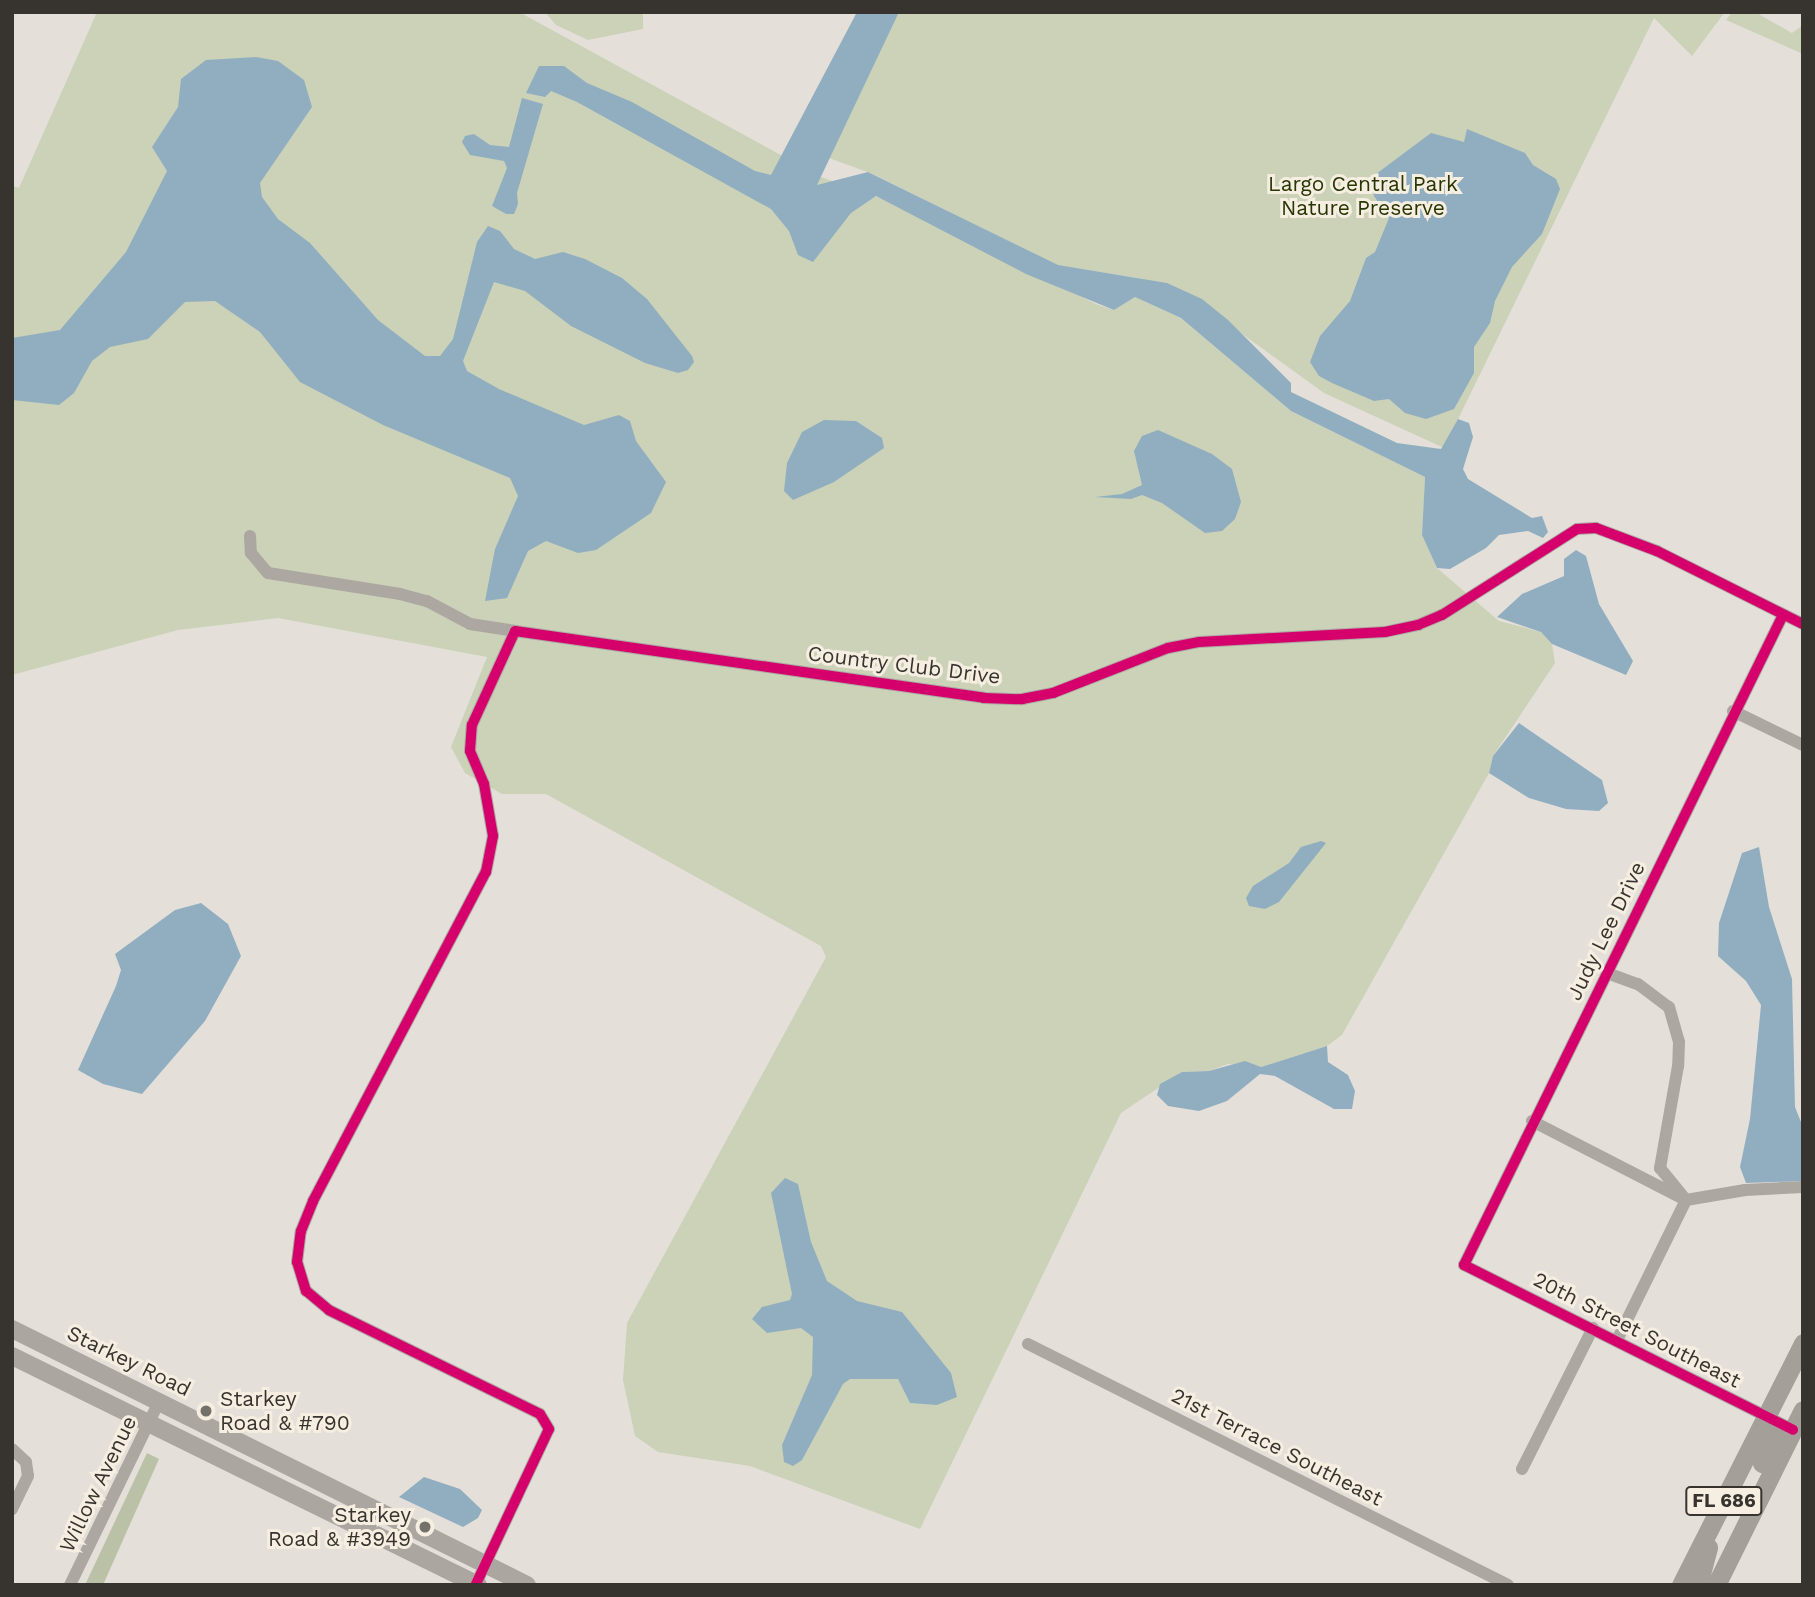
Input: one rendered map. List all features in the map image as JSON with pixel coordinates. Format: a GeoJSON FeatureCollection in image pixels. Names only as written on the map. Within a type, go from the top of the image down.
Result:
{"type":"FeatureCollection","features":[{"type":"Feature","properties":{"kind":"main road","name":"Starkey Road"},"geometry":{"type":"LineString","coordinates":[[12,1329],[527,1585]]}},
{"type":"Feature","properties":{"kind":"main road","name":"FL 686"},"geometry":{"type":"LineString","coordinates":[[1681,1585],[1803,1343]]}},
{"type":"Feature","properties":{"kind":"main road"},"geometry":{"type":"LineString","coordinates":[[12,1356],[477,1584]]}},
{"type":"Feature","properties":{"kind":"main road"},"geometry":{"type":"LineString","coordinates":[[1793,1430],[1787,1403],[1803,1373]]}},
{"type":"Feature","properties":{"kind":"main road","name":"FL 686"},"geometry":{"type":"LineString","coordinates":[[1716,1585],[1803,1410]]}},
{"type":"Feature","properties":{"kind":"main road"},"geometry":{"type":"LineString","coordinates":[[1726,1564],[1729,1529],[1775,1434],[1767,1417]]}},
{"type":"Feature","properties":{"kind":"main road"},"geometry":{"type":"LineString","coordinates":[[1698,1585],[1712,1525]]}},
{"type":"Feature","properties":{"kind":"street","name":"Country Club Drive"},"geometry":{"type":"LineString","coordinates":[[250,536],[251,553],[268,573],[400,594],[427,601],[470,624],[984,698],[1022,698],[1053,693],[1168,648],[1199,642],[1385,632],[1418,625],[1577,529],[1596,528],[1657,551],[1803,624]]}},
{"type":"Feature","properties":{"kind":"street","name":"Judy Lee Drive"},"geometry":{"type":"LineString","coordinates":[[1464,1265],[1733,711],[1783,615]]}},
{"type":"Feature","properties":{"kind":"street"},"geometry":{"type":"LineString","coordinates":[[477,1584],[549,1429],[540,1415],[329,1311],[306,1292],[297,1262],[301,1231],[313,1201],[486,872],[493,836],[484,784],[470,751],[472,725],[515,631]]}},
{"type":"Feature","properties":{"kind":"street"},"geometry":{"type":"LineString","coordinates":[[1733,711],[1803,745]]}},
{"type":"Feature","properties":{"kind":"street"},"geometry":{"type":"LineString","coordinates":[[1607,973],[1638,984],[1669,1007],[1679,1042],[1678,1066],[1660,1168],[1686,1200]]}},
{"type":"Feature","properties":{"kind":"street"},"geometry":{"type":"LineString","coordinates":[[1532,1121],[1686,1200],[1745,1190],[1803,1187]]}},
{"type":"Feature","properties":{"kind":"street"},"geometry":{"type":"LineString","coordinates":[[1617,1340],[1686,1200]]}},
{"type":"Feature","properties":{"kind":"street","name":"20th Street Southeast"},"geometry":{"type":"LineString","coordinates":[[1464,1265],[1793,1430]]}},
{"type":"Feature","properties":{"kind":"street"},"geometry":{"type":"LineString","coordinates":[[1522,1469],[1592,1328]]}},
{"type":"Feature","properties":{"kind":"street","name":"21st Terrace Southeast"},"geometry":{"type":"LineString","coordinates":[[1028,1344],[1508,1585]]}},
{"type":"Feature","properties":{"kind":"street","name":"Willow Avenue"},"geometry":{"type":"LineString","coordinates":[[70,1585],[160,1401]]}},
{"type":"Feature","properties":{"kind":"street"},"geometry":{"type":"LineString","coordinates":[[12,1449],[26,1462],[28,1476],[12,1509]]}},
{"type":"Feature","properties":{"kind":"green space"},"geometry":{"type":"Polygon","coordinates":[[[97,12],[519,12],[821,177],[886,200],[1096,304],[1114,310],[1135,297],[1181,318],[1291,411],[1425,477],[1422,535],[1437,568],[1499,621],[1541,632],[1552,644],[1555,663],[1493,756],[1489,773],[1342,1035],[1327,1046],[1261,1067],[1228,1064],[1209,1071],[1182,1072],[1121,1113],[920,1529],[750,1466],[658,1452],[635,1436],[623,1380],[627,1323],[826,957],[821,946],[546,794],[502,794],[465,773],[451,747],[487,657],[278,618],[178,630],[12,675],[12,186],[19,188],[97,12]]]}},
{"type":"Feature","properties":{"kind":"green space"},"geometry":{"type":"Polygon","coordinates":[[[545,12],[643,12],[643,29],[588,40],[556,25],[545,12]]]}},
{"type":"Feature","properties":{"kind":"green space","name":"Largo Central Park Nature Preserve"},"geometry":{"type":"Polygon","coordinates":[[[896,12],[1725,12],[1692,56],[1654,18],[1444,448],[1324,393],[1238,331],[1143,279],[1056,265],[873,174],[826,157],[896,12]]]}},
{"type":"Feature","properties":{"kind":"green space"},"geometry":{"type":"Polygon","coordinates":[[[1732,12],[1755,12],[1792,33],[1803,25],[1803,54],[1726,20],[1732,12]]]}},
{"type":"Feature","properties":{"kind":"green space"},"geometry":{"type":"Polygon","coordinates":[[[147,1453],[159,1459],[103,1585],[85,1585],[147,1453]]]}},
{"type":"Feature","properties":{"kind":"water"},"geometry":{"type":"Polygon","coordinates":[[[857,12],[899,12],[817,185],[868,172],[1058,265],[1167,283],[1202,299],[1228,320],[1291,383],[1291,392],[1397,443],[1441,449],[1458,419],[1469,423],[1473,437],[1463,469],[1468,479],[1532,518],[1542,516],[1548,532],[1543,538],[1528,531],[1499,535],[1486,548],[1450,569],[1437,568],[1422,535],[1425,477],[1291,411],[1181,318],[1135,297],[1114,310],[1026,274],[876,196],[851,213],[813,262],[798,255],[789,231],[771,209],[577,102],[551,91],[545,97],[526,93],[539,66],[564,66],[587,83],[632,102],[755,171],[771,175],[857,12]]]}},
{"type":"Feature","properties":{"kind":"water"},"geometry":{"type":"Polygon","coordinates":[[[256,57],[278,61],[304,80],[312,107],[260,183],[262,197],[278,219],[310,243],[378,320],[425,356],[440,356],[453,339],[477,242],[488,226],[500,231],[514,249],[535,259],[563,252],[585,259],[622,278],[647,299],[692,356],[694,362],[688,370],[678,373],[645,363],[571,326],[525,291],[494,282],[463,361],[467,371],[499,389],[584,425],[619,415],[630,421],[636,441],[666,482],[651,513],[596,550],[578,553],[546,541],[528,551],[507,598],[485,601],[495,549],[518,496],[510,478],[383,425],[300,382],[260,332],[215,301],[185,302],[148,339],[110,347],[92,361],[74,393],[59,405],[12,400],[12,338],[60,330],[126,252],[167,171],[152,147],[178,107],[181,79],[206,60],[256,57]]]}},
{"type":"Feature","properties":{"kind":"water"},"geometry":{"type":"Polygon","coordinates":[[[522,98],[543,104],[517,193],[518,204],[514,214],[506,214],[492,206],[507,168],[504,161],[470,155],[462,142],[465,136],[474,134],[490,145],[509,147],[522,98]]]}},
{"type":"Feature","properties":{"kind":"water"},"geometry":{"type":"Polygon","coordinates":[[[1467,129],[1525,153],[1533,165],[1556,179],[1560,189],[1542,234],[1512,267],[1495,301],[1490,323],[1474,347],[1474,373],[1454,409],[1426,419],[1405,413],[1389,399],[1374,401],[1332,383],[1319,376],[1310,362],[1320,336],[1350,301],[1366,258],[1375,252],[1389,218],[1374,196],[1372,177],[1431,133],[1464,142],[1467,129]]]}},
{"type":"Feature","properties":{"kind":"water"},"geometry":{"type":"Polygon","coordinates":[[[824,420],[856,421],[882,438],[884,448],[834,482],[793,500],[784,491],[787,463],[802,432],[824,420]]]}},
{"type":"Feature","properties":{"kind":"water"},"geometry":{"type":"Polygon","coordinates":[[[1158,430],[1212,454],[1232,469],[1241,502],[1235,519],[1222,531],[1205,533],[1162,503],[1142,495],[1131,499],[1095,497],[1122,494],[1142,485],[1134,451],[1142,436],[1158,430]]]}},
{"type":"Feature","properties":{"kind":"water"},"geometry":{"type":"Polygon","coordinates":[[[1576,550],[1586,556],[1599,604],[1633,661],[1626,675],[1552,644],[1541,632],[1497,617],[1522,594],[1564,576],[1564,559],[1576,550]]]}},
{"type":"Feature","properties":{"kind":"water"},"geometry":{"type":"Polygon","coordinates":[[[1519,723],[1602,780],[1608,803],[1599,811],[1566,809],[1529,798],[1489,773],[1493,756],[1519,723]]]}},
{"type":"Feature","properties":{"kind":"water"},"geometry":{"type":"Polygon","coordinates":[[[1321,841],[1326,843],[1279,902],[1265,909],[1249,906],[1246,898],[1253,886],[1289,863],[1301,847],[1321,841]]]}},
{"type":"Feature","properties":{"kind":"water"},"geometry":{"type":"Polygon","coordinates":[[[1759,847],[1769,907],[1792,979],[1795,1107],[1803,1127],[1803,1181],[1746,1183],[1740,1167],[1750,1119],[1761,1005],[1746,981],[1718,956],[1719,923],[1742,853],[1759,847]]]}},
{"type":"Feature","properties":{"kind":"water"},"geometry":{"type":"Polygon","coordinates":[[[201,903],[228,924],[241,956],[205,1021],[142,1094],[103,1084],[78,1070],[116,986],[121,970],[115,954],[175,910],[201,903]]]}},
{"type":"Feature","properties":{"kind":"water"},"geometry":{"type":"Polygon","coordinates":[[[1327,1046],[1328,1062],[1348,1075],[1355,1091],[1352,1109],[1334,1109],[1275,1076],[1260,1074],[1227,1101],[1199,1111],[1168,1106],[1157,1095],[1160,1084],[1182,1072],[1209,1071],[1245,1061],[1261,1067],[1327,1046]]]}},
{"type":"Feature","properties":{"kind":"water"},"geometry":{"type":"Polygon","coordinates":[[[785,1178],[798,1184],[811,1242],[827,1281],[857,1301],[902,1312],[951,1373],[957,1397],[937,1405],[910,1403],[898,1379],[850,1379],[843,1384],[802,1460],[793,1466],[784,1462],[782,1445],[812,1375],[813,1337],[801,1328],[767,1333],[752,1319],[762,1307],[790,1300],[792,1294],[771,1193],[785,1178]]]}},
{"type":"Feature","properties":{"kind":"water"},"geometry":{"type":"Polygon","coordinates":[[[424,1477],[460,1489],[482,1510],[478,1518],[463,1527],[399,1497],[424,1477]]]}},
{"type":"Feature","properties":{"kind":"cycle path"},"geometry":{"type":"LineString","coordinates":[[476,1584],[549,1429],[540,1414],[329,1310],[306,1291],[297,1262],[301,1231],[313,1201],[486,872],[493,836],[484,784],[470,751],[472,725],[515,631],[984,698],[1022,699],[1053,693],[1168,648],[1199,642],[1385,632],[1418,625],[1442,615],[1577,529],[1596,528],[1657,551],[1803,624]]}},
{"type":"Feature","properties":{"kind":"cycle path"},"geometry":{"type":"LineString","coordinates":[[1783,615],[1464,1265],[1793,1430]]}},
{"type":"Feature","properties":{"kind":"place","name":"Starkey Road & #790"},"geometry":{"type":"Point","coordinates":[206,1411]}},
{"type":"Feature","properties":{"kind":"place","name":"Starkey Road & #3949"},"geometry":{"type":"Point","coordinates":[425,1527]}}]}
